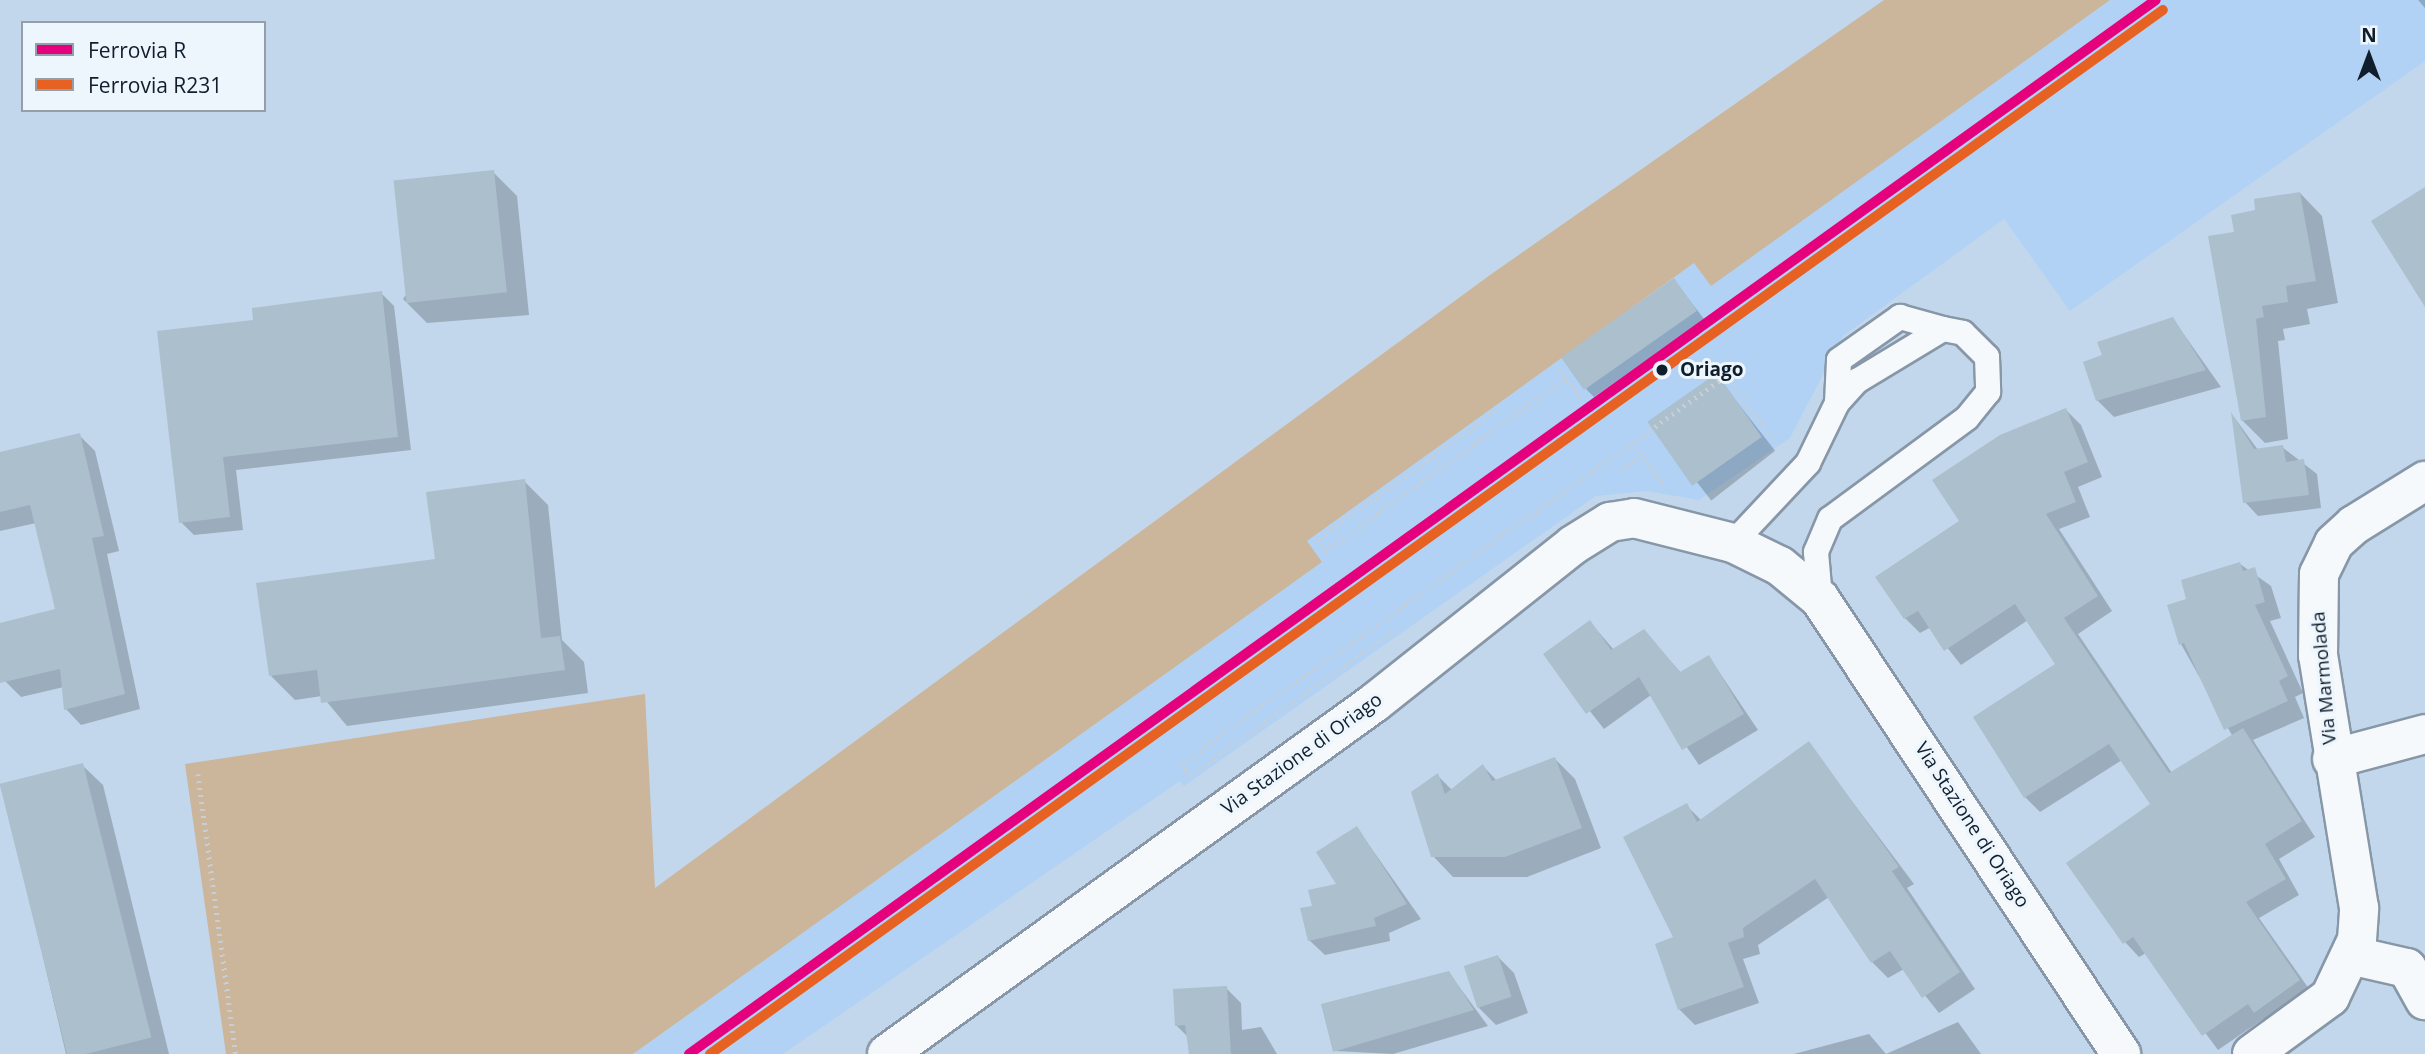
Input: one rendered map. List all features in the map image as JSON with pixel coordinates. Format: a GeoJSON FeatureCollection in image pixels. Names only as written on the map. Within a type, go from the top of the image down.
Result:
{"type":"FeatureCollection","features":[{"type":"Feature","properties":{"kind":"street","name":"Via Marmolada"},"geometry":{"type":"LineString","coordinates":[[2252,1054],[2318,1009],[2354,956],[2359,908],[2332,759],[2318,656],[2319,574],[2334,543],[2354,525],[2425,481]]}},
{"type":"Feature","properties":{"kind":"street","name":"Via Stazione di Oriago"},"geometry":{"type":"LineString","coordinates":[[887,1054],[1374,703],[1456,632],[1591,532],[1634,518],[1733,542],[1780,566],[1820,599],[2121,1054]]}},
{"type":"Feature","properties":{"kind":"street","name":"Via Marmolada"},"geometry":{"type":"LineString","coordinates":[[2332,759],[2425,734]]}},
{"type":"Feature","properties":{"kind":"street"},"geometry":{"type":"LineString","coordinates":[[2354,956],[2407,968],[2425,1000]]}},
{"type":"Feature","properties":{"kind":"lane","name":"Via Stazione di Oriago"},"geometry":{"type":"LineString","coordinates":[[1733,542],[1808,463],[1837,403],[1857,381],[1943,328],[1979,346],[1990,369],[1988,392],[1967,418],[1830,519],[1816,551],[1820,599]]}},
{"type":"Feature","properties":{"kind":"path"},"geometry":{"type":"LineString","coordinates":[[1559,368],[1583,402]]}},
{"type":"Feature","properties":{"kind":"path"},"geometry":{"type":"LineString","coordinates":[[1402,626],[1189,776],[1182,764],[1727,376],[1779,448]]}},
{"type":"Feature","properties":{"kind":"path"},"geometry":{"type":"LineString","coordinates":[[1497,411],[1318,540],[1325,551],[1566,378]]}},
{"type":"Feature","properties":{"kind":"path"},"geometry":{"type":"LineString","coordinates":[[1632,443],[1662,485],[1673,487]]}},
{"type":"Feature","properties":{"kind":"path"},"geometry":{"type":"LineString","coordinates":[[1621,469],[1641,456]]}},
{"type":"Feature","properties":{"kind":"path"},"geometry":{"type":"LineString","coordinates":[[198,775],[236,1054]]}},
{"type":"Feature","properties":{"kind":"shaded area"},"geometry":{"type":"Polygon","coordinates":[[[1884,0],[2110,0],[1711,286],[1694,263],[1307,541],[1322,562],[633,1054],[226,1054],[185,764],[645,694],[655,888],[1490,275],[1884,0]]]}},
{"type":"Feature","properties":{"kind":"shaded area"},"geometry":{"type":"Polygon","coordinates":[[[2110,0],[2425,0],[2425,61],[2070,311],[2004,219],[1843,336],[1790,438],[1699,500],[1647,491],[1596,496],[1184,786],[1180,781],[783,1054],[633,1054],[1322,562],[1307,541],[1694,263],[1711,285],[2110,0]]]}},
{"type":"Feature","properties":{"kind":"building"},"geometry":{"type":"Polygon","coordinates":[[[494,170],[507,292],[406,303],[394,181],[494,170]]]}},
{"type":"Feature","properties":{"kind":"building"},"geometry":{"type":"Polygon","coordinates":[[[2425,187],[2425,307],[2371,221],[2425,187]]]}},
{"type":"Feature","properties":{"kind":"building"},"geometry":{"type":"Polygon","coordinates":[[[2300,192],[2316,281],[2286,286],[2288,302],[2262,306],[2264,317],[2256,319],[2266,417],[2241,421],[2208,236],[2234,232],[2231,215],[2255,210],[2254,199],[2300,192]]]}},
{"type":"Feature","properties":{"kind":"building"},"geometry":{"type":"Polygon","coordinates":[[[1674,278],[1697,311],[1584,390],[1561,357],[1674,278]]]}},
{"type":"Feature","properties":{"kind":"building"},"geometry":{"type":"Polygon","coordinates":[[[382,291],[398,437],[223,457],[230,517],[179,523],[157,331],[253,320],[252,308],[382,291]]]}},
{"type":"Feature","properties":{"kind":"building"},"geometry":{"type":"Polygon","coordinates":[[[2173,317],[2206,370],[2096,401],[2083,362],[2102,355],[2097,342],[2173,317]]]}},
{"type":"Feature","properties":{"kind":"building","name":"Oriago"},"geometry":{"type":"Polygon","coordinates":[[[1717,373],[1762,437],[1692,486],[1647,422],[1717,373]]]}},
{"type":"Feature","properties":{"kind":"building"},"geometry":{"type":"Polygon","coordinates":[[[2066,408],[2088,462],[2064,472],[2076,502],[2046,514],[2098,596],[2064,618],[2169,773],[2243,728],[2302,821],[2265,844],[2286,879],[2246,902],[2300,980],[2254,1013],[2248,1004],[2202,1036],[2133,937],[2123,944],[2066,863],[2150,804],[2109,744],[2024,798],[1973,717],[2055,664],[2015,604],[1944,651],[1918,611],[1904,619],[1875,577],[1959,521],[1932,480],[2000,435],[2066,408]]]}},
{"type":"Feature","properties":{"kind":"building"},"geometry":{"type":"Polygon","coordinates":[[[2231,412],[2254,449],[2283,445],[2286,462],[2304,459],[2309,495],[2243,503],[2231,412]]]}},
{"type":"Feature","properties":{"kind":"building"},"geometry":{"type":"Polygon","coordinates":[[[80,433],[104,536],[92,538],[125,694],[64,710],[60,669],[0,683],[0,623],[55,609],[30,505],[0,512],[0,452],[80,433]]]}},
{"type":"Feature","properties":{"kind":"building"},"geometry":{"type":"Polygon","coordinates":[[[525,479],[541,638],[560,636],[565,670],[321,703],[317,670],[269,676],[256,583],[435,559],[426,492],[525,479]]]}},
{"type":"Feature","properties":{"kind":"building"},"geometry":{"type":"Polygon","coordinates":[[[2240,562],[2243,571],[2255,567],[2265,602],[2255,605],[2288,676],[2279,681],[2288,701],[2224,730],[2184,643],[2179,645],[2167,605],[2186,599],[2181,580],[2240,562]]]}},
{"type":"Feature","properties":{"kind":"building"},"geometry":{"type":"Polygon","coordinates":[[[1590,620],[1611,650],[1644,629],[1680,672],[1709,655],[1744,714],[1682,750],[1639,677],[1586,714],[1543,654],[1590,620]]]}},
{"type":"Feature","properties":{"kind":"building"},"geometry":{"type":"Polygon","coordinates":[[[1809,741],[1899,867],[1892,871],[1960,972],[1922,998],[1890,951],[1871,963],[1815,879],[1743,928],[1744,937],[1728,943],[1744,987],[1678,1010],[1655,944],[1673,937],[1623,837],[1687,803],[1697,822],[1809,741]]]}},
{"type":"Feature","properties":{"kind":"building"},"geometry":{"type":"Polygon","coordinates":[[[1555,757],[1582,828],[1505,857],[1431,857],[1411,792],[1438,773],[1445,794],[1483,764],[1492,781],[1555,757]]]}},
{"type":"Feature","properties":{"kind":"building"},"geometry":{"type":"Polygon","coordinates":[[[83,763],[151,1038],[86,1054],[67,1054],[0,784],[83,763]]]}},
{"type":"Feature","properties":{"kind":"building"},"geometry":{"type":"Polygon","coordinates":[[[1357,826],[1407,904],[1374,918],[1376,926],[1308,941],[1300,908],[1312,906],[1308,890],[1336,884],[1316,852],[1357,826]]]}},
{"type":"Feature","properties":{"kind":"building"},"geometry":{"type":"Polygon","coordinates":[[[1498,955],[1512,997],[1477,1008],[1464,966],[1498,955]]]}},
{"type":"Feature","properties":{"kind":"building"},"geometry":{"type":"Polygon","coordinates":[[[1449,971],[1474,1010],[1333,1052],[1321,1004],[1449,971]]]}},
{"type":"Feature","properties":{"kind":"building"},"geometry":{"type":"Polygon","coordinates":[[[1227,986],[1231,1054],[1189,1054],[1185,1025],[1175,1026],[1173,989],[1227,986]]]}},
{"type":"Feature","properties":{"kind":"rail line","name":"R"},"geometry":{"type":"LineString","coordinates":[[689,1054],[2156,0]]}},
{"type":"Feature","properties":{"kind":"rail line","name":"R231"},"geometry":{"type":"LineString","coordinates":[[710,1054],[2163,10]]}},
{"type":"Feature","properties":{"kind":"place","name":"Oriago"},"geometry":{"type":"Point","coordinates":[1662,370]}}]}
